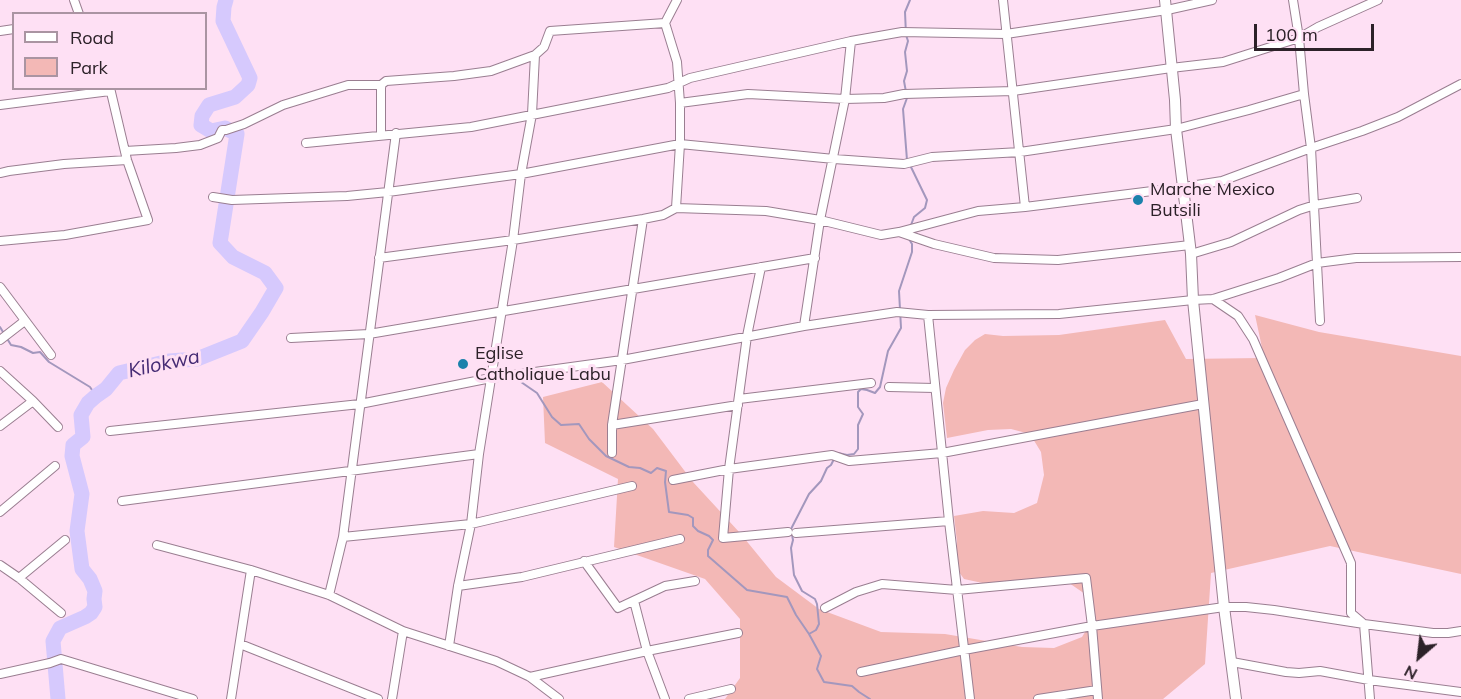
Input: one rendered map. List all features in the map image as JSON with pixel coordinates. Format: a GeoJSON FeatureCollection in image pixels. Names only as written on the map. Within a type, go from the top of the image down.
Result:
{"type":"FeatureCollection","features":[{"type":"Feature","properties":{"kind":"street"},"geometry":{"type":"LineString","coordinates":[[676,208],[680,103],[677,62],[665,23],[677,0]]}},
{"type":"Feature","properties":{"kind":"street"},"geometry":{"type":"LineString","coordinates":[[1002,0],[1025,207]]}},
{"type":"Feature","properties":{"kind":"street"},"geometry":{"type":"LineString","coordinates":[[306,143],[471,127],[668,88],[690,78],[851,41],[905,32],[1006,34],[1166,5],[1212,0]]}},
{"type":"Feature","properties":{"kind":"street"},"geometry":{"type":"LineString","coordinates":[[1293,0],[1311,148],[1320,321]]}},
{"type":"Feature","properties":{"kind":"street"},"geometry":{"type":"LineString","coordinates":[[680,103],[748,94],[845,99],[884,98],[907,94],[1013,91],[1223,62],[1299,38],[1378,0]]}},
{"type":"Feature","properties":{"kind":"street"},"geometry":{"type":"LineString","coordinates":[[1166,5],[1176,129],[1191,249],[1193,300],[1203,405],[1236,699]]}},
{"type":"Feature","properties":{"kind":"street"},"geometry":{"type":"LineString","coordinates":[[125,151],[200,144],[218,138],[222,130],[230,129],[283,105],[348,85],[381,85],[386,81],[491,71],[535,55],[544,47],[550,31],[665,23]]}},
{"type":"Feature","properties":{"kind":"street"},"geometry":{"type":"LineString","coordinates":[[804,326],[820,220],[845,99],[851,41]]}},
{"type":"Feature","properties":{"kind":"street"},"geometry":{"type":"LineString","coordinates":[[449,646],[471,524],[479,454],[532,114],[535,55]]}},
{"type":"Feature","properties":{"kind":"street"},"geometry":{"type":"LineString","coordinates":[[379,258],[643,219],[663,215],[676,208],[766,211],[881,234],[899,232],[978,211],[1222,181],[1398,117],[1461,84]]}},
{"type":"Feature","properties":{"kind":"street"},"geometry":{"type":"LineString","coordinates":[[381,85],[381,135]]}},
{"type":"Feature","properties":{"kind":"street"},"geometry":{"type":"LineString","coordinates":[[0,105],[110,90],[127,160],[148,220],[65,235],[0,241]]}},
{"type":"Feature","properties":{"kind":"street"},"geometry":{"type":"LineString","coordinates":[[216,197],[232,200],[347,196],[388,192],[521,174],[680,144],[834,159],[908,163],[932,157],[1020,152],[1176,129],[1304,94]]}},
{"type":"Feature","properties":{"kind":"street"},"geometry":{"type":"LineString","coordinates":[[329,595],[343,537],[396,133]]}},
{"type":"Feature","properties":{"kind":"street"},"geometry":{"type":"LineString","coordinates":[[0,173],[64,164],[127,160]]}},
{"type":"Feature","properties":{"kind":"street"},"geometry":{"type":"LineString","coordinates":[[899,232],[934,244],[994,258],[1058,260],[1191,249],[1231,242],[1299,210],[1357,198]]}},
{"type":"Feature","properties":{"kind":"street"},"geometry":{"type":"LineString","coordinates":[[612,453],[612,425],[643,219]]}},
{"type":"Feature","properties":{"kind":"street"},"geometry":{"type":"LineString","coordinates":[[110,430],[360,404],[491,378],[622,360],[804,326],[900,312],[928,315],[1059,314],[1213,299],[1317,263],[1356,258],[1461,257]]}},
{"type":"Feature","properties":{"kind":"street"},"geometry":{"type":"LineString","coordinates":[[291,338],[369,334],[815,258]]}},
{"type":"Feature","properties":{"kind":"street"},"geometry":{"type":"LineString","coordinates":[[761,267],[747,336],[729,469],[723,538],[949,521]]}},
{"type":"Feature","properties":{"kind":"street"},"geometry":{"type":"LineString","coordinates":[[0,286],[51,356]]}},
{"type":"Feature","properties":{"kind":"street"},"geometry":{"type":"LineString","coordinates":[[1213,299],[1238,316],[1253,339],[1351,563],[1351,613],[1364,624],[1370,699]]}},
{"type":"Feature","properties":{"kind":"street"},"geometry":{"type":"LineString","coordinates":[[4,337],[22,323],[24,320],[21,315]]}},
{"type":"Feature","properties":{"kind":"street"},"geometry":{"type":"LineString","coordinates":[[928,315],[970,699]]}},
{"type":"Feature","properties":{"kind":"street"},"geometry":{"type":"LineString","coordinates":[[0,371],[58,427]]}},
{"type":"Feature","properties":{"kind":"street"},"geometry":{"type":"LineString","coordinates":[[612,425],[738,402],[871,383]]}},
{"type":"Feature","properties":{"kind":"street"},"geometry":{"type":"LineString","coordinates":[[890,387],[935,388]]}},
{"type":"Feature","properties":{"kind":"street"},"geometry":{"type":"LineString","coordinates":[[0,426],[33,401]]}},
{"type":"Feature","properties":{"kind":"street"},"geometry":{"type":"LineString","coordinates":[[673,480],[729,469],[835,456],[849,461],[942,453],[1203,405]]}},
{"type":"Feature","properties":{"kind":"street"},"geometry":{"type":"LineString","coordinates":[[122,501],[479,454]]}},
{"type":"Feature","properties":{"kind":"street"},"geometry":{"type":"LineString","coordinates":[[0,512],[55,466]]}},
{"type":"Feature","properties":{"kind":"street"},"geometry":{"type":"LineString","coordinates":[[343,537],[471,524],[632,486]]}},
{"type":"Feature","properties":{"kind":"street"},"geometry":{"type":"LineString","coordinates":[[458,586],[522,577],[680,539]]}},
{"type":"Feature","properties":{"kind":"street"},"geometry":{"type":"LineString","coordinates":[[19,578],[65,540]]}},
{"type":"Feature","properties":{"kind":"street"},"geometry":{"type":"LineString","coordinates":[[157,545],[251,570],[329,595],[403,631],[496,661],[530,676],[554,697]]}},
{"type":"Feature","properties":{"kind":"street"},"geometry":{"type":"LineString","coordinates":[[584,561],[618,608],[665,586],[695,581]]}},
{"type":"Feature","properties":{"kind":"street"},"geometry":{"type":"LineString","coordinates":[[0,565],[61,613]]}},
{"type":"Feature","properties":{"kind":"street"},"geometry":{"type":"LineString","coordinates":[[231,699],[251,570]]}},
{"type":"Feature","properties":{"kind":"street"},"geometry":{"type":"LineString","coordinates":[[825,608],[856,592],[882,584],[957,590],[1086,578],[1097,694],[1038,699]]}},
{"type":"Feature","properties":{"kind":"street"},"geometry":{"type":"LineString","coordinates":[[634,601],[647,651],[665,699]]}},
{"type":"Feature","properties":{"kind":"street"},"geometry":{"type":"LineString","coordinates":[[861,672],[1092,626],[1224,607],[1274,610],[1432,633],[1461,631]]}},
{"type":"Feature","properties":{"kind":"street"},"geometry":{"type":"LineString","coordinates":[[392,699],[403,631]]}},
{"type":"Feature","properties":{"kind":"street"},"geometry":{"type":"LineString","coordinates":[[530,676],[738,633]]}},
{"type":"Feature","properties":{"kind":"street"},"geometry":{"type":"LineString","coordinates":[[240,644],[378,699]]}},
{"type":"Feature","properties":{"kind":"street"},"geometry":{"type":"LineString","coordinates":[[0,674],[50,663],[61,658],[193,699]]}},
{"type":"Feature","properties":{"kind":"street"},"geometry":{"type":"LineString","coordinates":[[1232,662],[1286,672],[1320,671],[1461,692]]}},
{"type":"Feature","properties":{"kind":"street"},"geometry":{"type":"LineString","coordinates":[[689,699],[731,689]]}},
{"type":"Feature","properties":{"kind":"green space"},"geometry":{"type":"Polygon","coordinates":[[[1255,315],[1319,332],[1461,356],[1461,574],[1330,546],[1211,573],[1205,664],[1163,699],[725,699],[740,678],[740,619],[705,579],[614,547],[618,479],[545,443],[543,397],[602,382],[653,429],[693,482],[740,533],[776,577],[819,609],[881,632],[945,634],[1022,647],[1054,648],[1082,637],[1093,619],[1085,594],[1059,576],[987,584],[964,579],[954,565],[957,542],[954,516],[983,511],[1014,513],[1037,503],[1044,475],[1041,452],[1030,434],[1011,429],[988,430],[947,438],[943,403],[946,388],[965,350],[985,334],[1059,335],[1165,320],[1186,359],[1260,358],[1264,357],[1255,315]]]}},
{"type":"Feature","properties":{"kind":"waterway","name":"Kilokwa"},"geometry":{"type":"LineString","coordinates":[[58,699],[53,641],[60,628],[85,617],[95,607],[95,591],[90,579],[82,569],[77,531],[82,494],[72,456],[73,445],[83,437],[81,415],[88,403],[106,389],[119,373],[169,361],[197,359],[242,341],[276,288],[265,273],[233,257],[220,243],[237,134],[225,128],[211,131],[201,125],[202,116],[209,105],[235,97],[248,85],[250,78],[223,21],[226,0]]}},
{"type":"Feature","properties":{"kind":"waterway"},"geometry":{"type":"LineString","coordinates":[[906,92],[905,52],[908,41],[905,12],[910,0]]}},
{"type":"Feature","properties":{"kind":"waterway"},"geometry":{"type":"LineString","coordinates":[[907,98],[903,109],[907,160]]}},
{"type":"Feature","properties":{"kind":"waterway"},"geometry":{"type":"LineString","coordinates":[[910,165],[927,200],[925,208],[914,217],[911,225]]}},
{"type":"Feature","properties":{"kind":"waterway"},"geometry":{"type":"LineString","coordinates":[[837,454],[854,454],[858,449],[858,425],[863,414],[858,407],[858,392],[861,389],[875,393],[880,387],[888,351],[901,328],[899,291],[912,252],[909,239]]}},
{"type":"Feature","properties":{"kind":"waterway"},"geometry":{"type":"LineString","coordinates":[[0,327],[11,345],[33,353],[40,352],[49,362],[90,387],[96,396]]}},
{"type":"Feature","properties":{"kind":"waterway"},"geometry":{"type":"LineString","coordinates":[[521,382],[537,393],[552,417],[561,425],[579,424],[589,439],[606,456],[629,467],[640,468],[651,473],[657,468],[666,471],[665,482],[669,512],[693,518],[693,526],[713,540],[708,556],[747,590],[787,597],[821,656],[817,669],[824,682],[852,686],[870,699]]}},
{"type":"Feature","properties":{"kind":"waterway"},"geometry":{"type":"LineString","coordinates":[[809,634],[816,630],[819,624],[817,604],[815,599],[802,591],[794,575],[791,529],[809,494],[821,481],[834,459]]}},
{"type":"Feature","properties":{"kind":"place","name":"Marche Mexico Butsili"},"geometry":{"type":"Point","coordinates":[1138,200]}},
{"type":"Feature","properties":{"kind":"place","name":"Eglise Catholique Labu"},"geometry":{"type":"Point","coordinates":[463,364]}}]}
